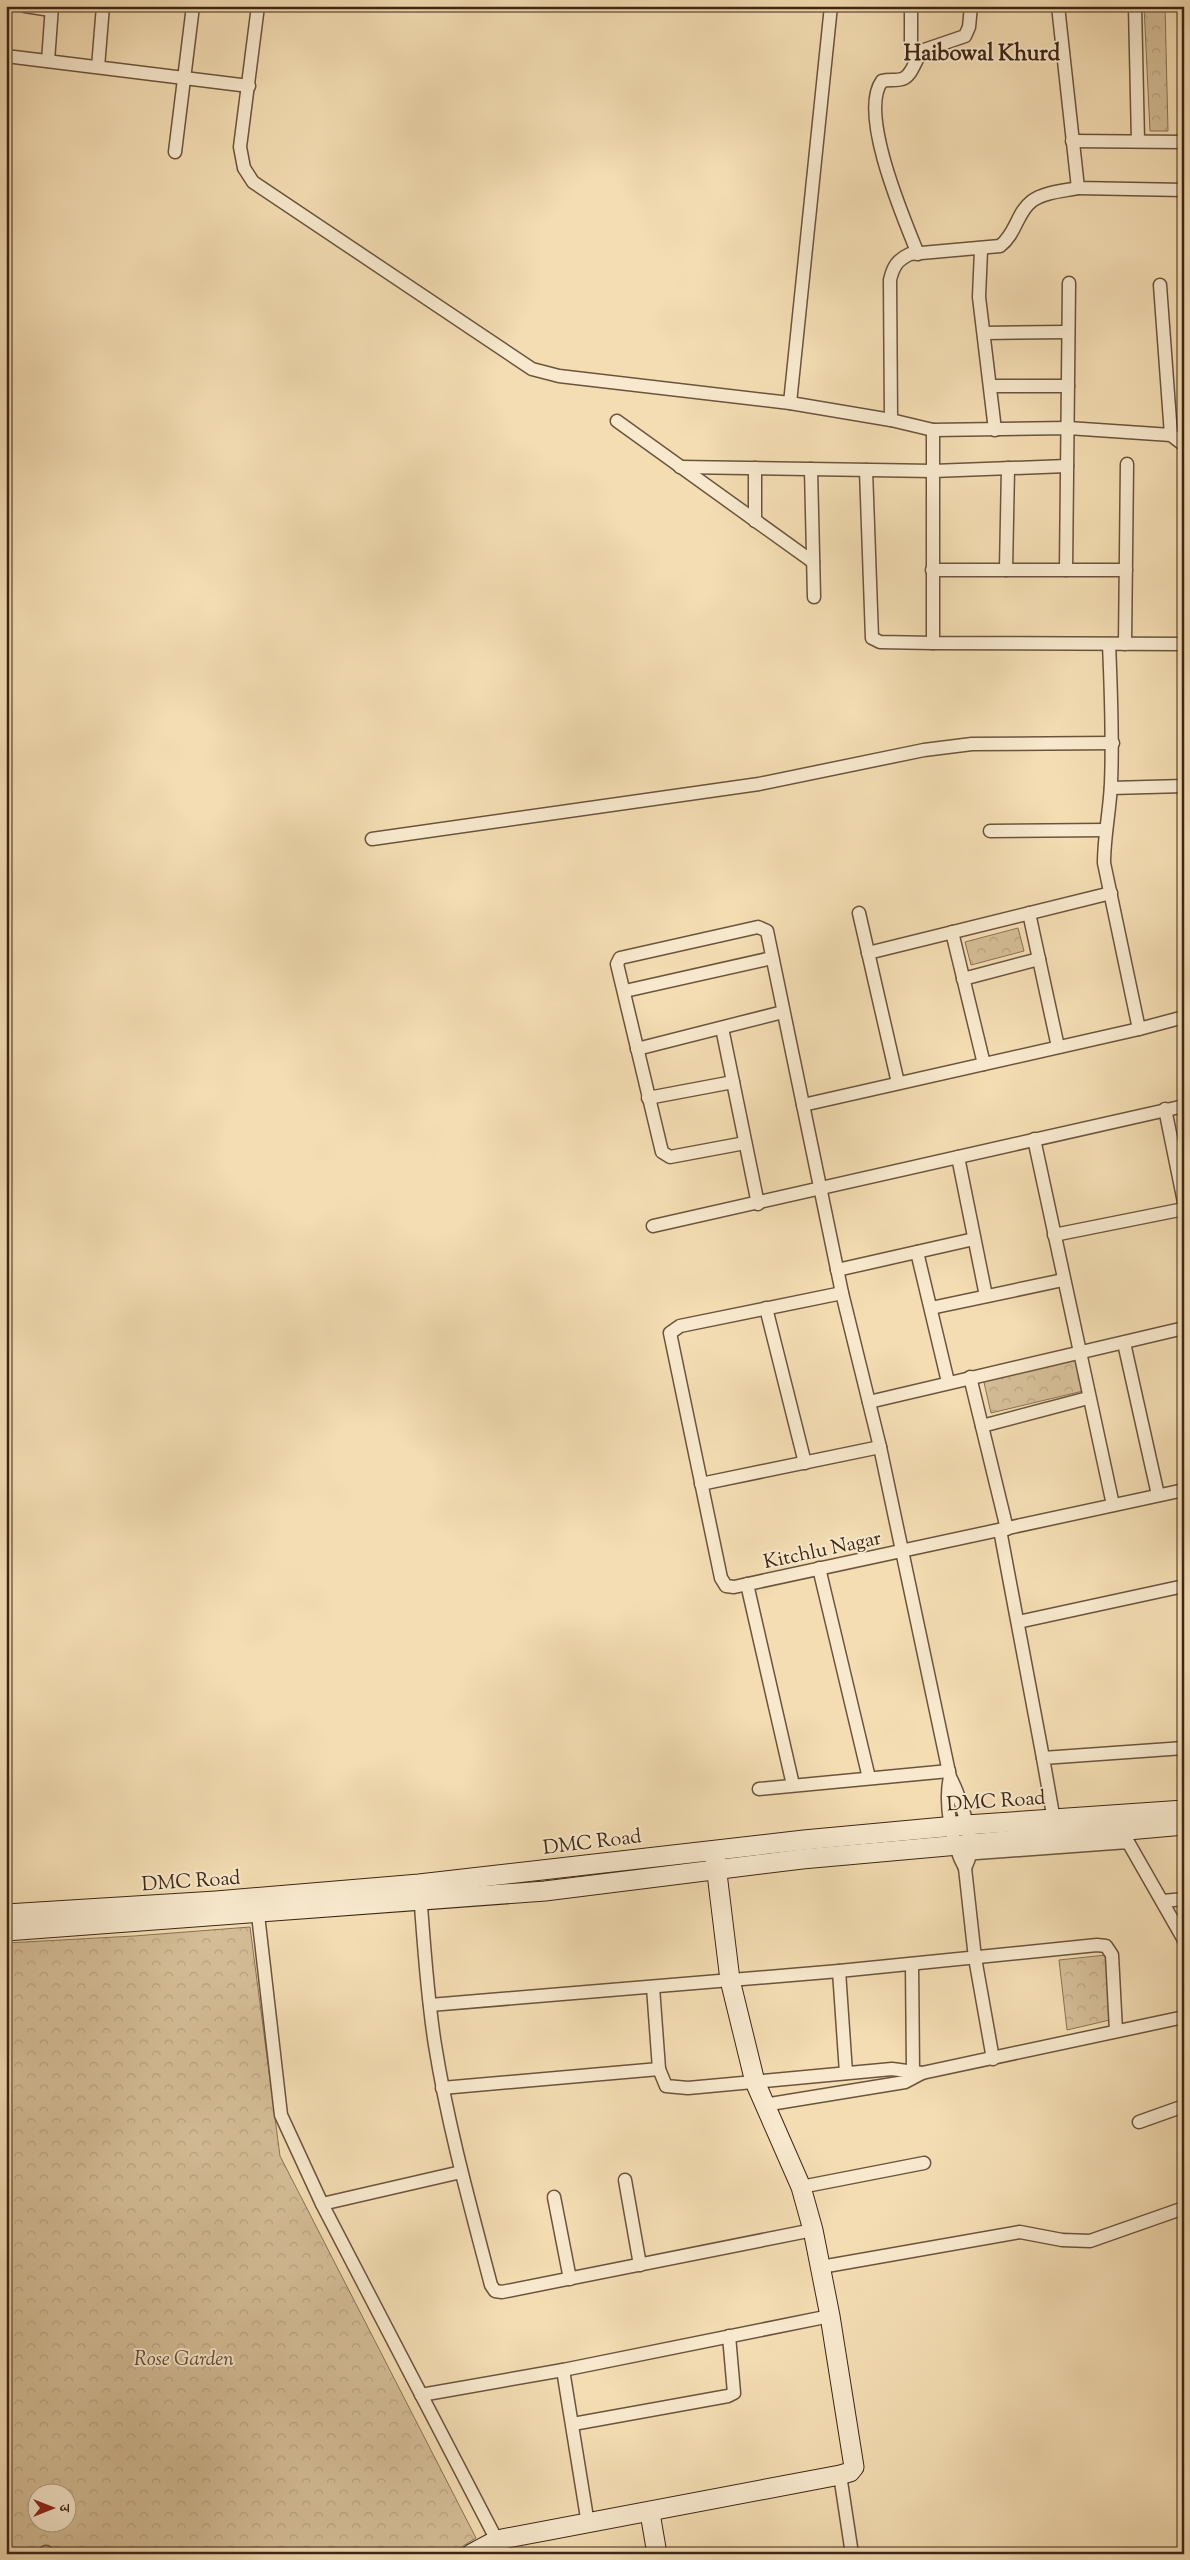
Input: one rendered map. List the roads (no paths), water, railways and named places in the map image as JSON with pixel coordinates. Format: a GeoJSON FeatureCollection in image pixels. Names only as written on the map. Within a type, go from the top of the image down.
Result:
{"type":"FeatureCollection","features":[{"type":"Feature","properties":{"kind":"street"},"geometry":{"type":"LineString","coordinates":[[25,6],[52,8],[48,60]]}},
{"type":"Feature","properties":{"kind":"street"},"geometry":{"type":"LineString","coordinates":[[98,67],[103,6]]}},
{"type":"Feature","properties":{"kind":"street"},"geometry":{"type":"LineString","coordinates":[[175,152],[193,6]]}},
{"type":"Feature","properties":{"kind":"street"},"geometry":{"type":"LineString","coordinates":[[258,6],[240,147],[244,168],[253,182],[532,369],[559,376],[790,403],[890,420],[933,430],[1068,428],[1171,435],[1184,445]]}},
{"type":"Feature","properties":{"kind":"street"},"geometry":{"type":"LineString","coordinates":[[790,403],[831,6]]}},
{"type":"Feature","properties":{"kind":"street"},"geometry":{"type":"LineString","coordinates":[[911,6],[911,45],[917,57]]}},
{"type":"Feature","properties":{"kind":"street"},"geometry":{"type":"LineString","coordinates":[[918,254],[894,192],[876,128],[875,111],[880,82],[905,78],[917,57],[930,47],[965,36],[969,27],[970,6]]}},
{"type":"Feature","properties":{"kind":"street"},"geometry":{"type":"LineString","coordinates":[[1058,6],[1078,188]]}},
{"type":"Feature","properties":{"kind":"street"},"geometry":{"type":"LineString","coordinates":[[1135,6],[1138,140]]}},
{"type":"Feature","properties":{"kind":"street"},"geometry":{"type":"LineString","coordinates":[[6,56],[249,86]]}},
{"type":"Feature","properties":{"kind":"street"},"geometry":{"type":"LineString","coordinates":[[1072,141],[1138,140],[1184,142]]}},
{"type":"Feature","properties":{"kind":"street"},"geometry":{"type":"LineString","coordinates":[[890,420],[890,280],[892,270],[898,262],[910,254],[981,250],[1000,246],[1006,242],[1030,202],[1038,197],[1078,188],[1184,190]]}},
{"type":"Feature","properties":{"kind":"street"},"geometry":{"type":"LineString","coordinates":[[981,250],[980,297],[995,430]]}},
{"type":"Feature","properties":{"kind":"street"},"geometry":{"type":"LineString","coordinates":[[1066,570],[1068,283]]}},
{"type":"Feature","properties":{"kind":"street"},"geometry":{"type":"LineString","coordinates":[[1160,285],[1171,435]]}},
{"type":"Feature","properties":{"kind":"street"},"geometry":{"type":"LineString","coordinates":[[984,333],[1068,332]]}},
{"type":"Feature","properties":{"kind":"street"},"geometry":{"type":"LineString","coordinates":[[991,386],[1068,386]]}},
{"type":"Feature","properties":{"kind":"street"},"geometry":{"type":"LineString","coordinates":[[617,421],[813,562]]}},
{"type":"Feature","properties":{"kind":"street"},"geometry":{"type":"LineString","coordinates":[[933,430],[933,643]]}},
{"type":"Feature","properties":{"kind":"street"},"geometry":{"type":"LineString","coordinates":[[1125,644],[1127,464]]}},
{"type":"Feature","properties":{"kind":"street"},"geometry":{"type":"LineString","coordinates":[[680,467],[932,471],[1067,466]]}},
{"type":"Feature","properties":{"kind":"street"},"geometry":{"type":"LineString","coordinates":[[755,468],[755,521]]}},
{"type":"Feature","properties":{"kind":"street"},"geometry":{"type":"LineString","coordinates":[[1006,570],[1008,468]]}},
{"type":"Feature","properties":{"kind":"street"},"geometry":{"type":"LineString","coordinates":[[811,469],[814,597]]}},
{"type":"Feature","properties":{"kind":"street"},"geometry":{"type":"LineString","coordinates":[[866,470],[872,638],[880,642],[1184,644]]}},
{"type":"Feature","properties":{"kind":"street"},"geometry":{"type":"LineString","coordinates":[[932,570],[1126,570]]}},
{"type":"Feature","properties":{"kind":"street"},"geometry":{"type":"LineString","coordinates":[[1109,644],[1113,743],[1104,863],[1139,1029]]}},
{"type":"Feature","properties":{"kind":"street"},"geometry":{"type":"LineString","coordinates":[[372,839],[759,784],[924,750],[972,744],[1113,743]]}},
{"type":"Feature","properties":{"kind":"street"},"geometry":{"type":"LineString","coordinates":[[1111,788],[1184,786]]}},
{"type":"Feature","properties":{"kind":"street"},"geometry":{"type":"LineString","coordinates":[[990,831],[1106,830]]}},
{"type":"Feature","properties":{"kind":"street"},"geometry":{"type":"LineString","coordinates":[[868,953],[1111,894]]}},
{"type":"Feature","properties":{"kind":"street"},"geometry":{"type":"LineString","coordinates":[[859,913],[898,1083]]}},
{"type":"Feature","properties":{"kind":"street"},"geometry":{"type":"LineString","coordinates":[[1029,914],[1058,1047]]}},
{"type":"Feature","properties":{"kind":"street"},"geometry":{"type":"LineString","coordinates":[[745,1143],[666,1157],[660,1148],[648,1098],[617,962],[620,958],[758,927],[767,931],[842,1293],[880,1447],[950,1774],[949,1792],[962,1841],[975,1958],[992,2059]]}},
{"type":"Feature","properties":{"kind":"street"},"geometry":{"type":"LineString","coordinates":[[952,932],[984,1064]]}},
{"type":"Feature","properties":{"kind":"street"},"geometry":{"type":"LineString","coordinates":[[625,991],[772,958]]}},
{"type":"Feature","properties":{"kind":"street"},"geometry":{"type":"LineString","coordinates":[[963,979],[1039,959]]}},
{"type":"Feature","properties":{"kind":"street"},"geometry":{"type":"LineString","coordinates":[[637,1049],[783,1012]]}},
{"type":"Feature","properties":{"kind":"street"},"geometry":{"type":"LineString","coordinates":[[803,1105],[1139,1029],[1184,1017]]}},
{"type":"Feature","properties":{"kind":"street"},"geometry":{"type":"LineString","coordinates":[[722,1028],[758,1204]]}},
{"type":"Feature","properties":{"kind":"street"},"geometry":{"type":"LineString","coordinates":[[648,1098],[733,1082]]}},
{"type":"Feature","properties":{"kind":"street"},"geometry":{"type":"LineString","coordinates":[[653,1226],[820,1190],[1034,1138],[1184,1106]]}},
{"type":"Feature","properties":{"kind":"street"},"geometry":{"type":"LineString","coordinates":[[1165,1109],[1184,1202]]}},
{"type":"Feature","properties":{"kind":"street"},"geometry":{"type":"LineString","coordinates":[[1034,1138],[1088,1398],[1113,1505]]}},
{"type":"Feature","properties":{"kind":"street"},"geometry":{"type":"LineString","coordinates":[[958,1157],[986,1296]]}},
{"type":"Feature","properties":{"kind":"street"},"geometry":{"type":"LineString","coordinates":[[1054,1235],[1184,1209]]}},
{"type":"Feature","properties":{"kind":"street"},"geometry":{"type":"LineString","coordinates":[[838,1270],[974,1239]]}},
{"type":"Feature","properties":{"kind":"street"},"geometry":{"type":"LineString","coordinates":[[918,1252],[948,1382]]}},
{"type":"Feature","properties":{"kind":"street"},"geometry":{"type":"LineString","coordinates":[[931,1308],[1063,1280]]}},
{"type":"Feature","properties":{"kind":"street"},"geometry":{"type":"LineString","coordinates":[[805,1463],[766,1308],[842,1293]]}},
{"type":"Feature","properties":{"kind":"street","name":"Kitchlu Nagar"},"geometry":{"type":"LineString","coordinates":[[766,1308],[674,1329],[670,1333],[721,1578],[726,1586],[747,1584],[901,1552],[1184,1490]]}},
{"type":"Feature","properties":{"kind":"street"},"geometry":{"type":"LineString","coordinates":[[869,1402],[1184,1328]]}},
{"type":"Feature","properties":{"kind":"street"},"geometry":{"type":"LineString","coordinates":[[1124,1343],[1158,1495]]}},
{"type":"Feature","properties":{"kind":"street"},"geometry":{"type":"LineString","coordinates":[[970,1377],[1003,1530],[1055,1827],[1184,1825]]}},
{"type":"Feature","properties":{"kind":"street"},"geometry":{"type":"LineString","coordinates":[[982,1426],[1088,1398]]}},
{"type":"Feature","properties":{"kind":"street"},"geometry":{"type":"LineString","coordinates":[[701,1484],[880,1447]]}},
{"type":"Feature","properties":{"kind":"street"},"geometry":{"type":"LineString","coordinates":[[819,1568],[870,1778]]}},
{"type":"Feature","properties":{"kind":"street"},"geometry":{"type":"LineString","coordinates":[[747,1584],[793,1786]]}},
{"type":"Feature","properties":{"kind":"street"},"geometry":{"type":"LineString","coordinates":[[1018,1622],[1184,1586]]}},
{"type":"Feature","properties":{"kind":"street"},"geometry":{"type":"LineString","coordinates":[[1043,1758],[1184,1748]]}},
{"type":"Feature","properties":{"kind":"street"},"geometry":{"type":"LineString","coordinates":[[759,1789],[870,1778],[950,1774]]}},
{"type":"Feature","properties":{"kind":"street","name":"DMC Road"},"geometry":{"type":"LineString","coordinates":[[6,1914],[256,1905],[420,1892],[714,1849],[962,1841],[1184,1810]]}},
{"type":"Feature","properties":{"kind":"street"},"geometry":{"type":"LineString","coordinates":[[813,2230],[640,2266],[502,2292],[495,2291],[461,2172],[442,2088],[430,2005],[420,1892],[545,1890],[962,1841],[1128,1842],[1184,1940]]}},
{"type":"Feature","properties":{"kind":"street"},"geometry":{"type":"LineString","coordinates":[[471,2554],[588,2524],[840,2475],[850,2472],[854,2461],[830,2316],[813,2230],[801,2187],[755,2082],[730,1980],[714,1849]]}},
{"type":"Feature","properties":{"kind":"street"},"geometry":{"type":"LineString","coordinates":[[1163,1901],[1184,1899]]}},
{"type":"Feature","properties":{"kind":"street"},"geometry":{"type":"LineString","coordinates":[[6,1931],[256,1905],[281,2115],[322,2204],[501,2547]]}},
{"type":"Feature","properties":{"kind":"street"},"geometry":{"type":"LineString","coordinates":[[430,2005],[839,1972],[1106,1946],[1112,1955],[1116,2030]]}},
{"type":"Feature","properties":{"kind":"street"},"geometry":{"type":"LineString","coordinates":[[912,1964],[918,2072]]}},
{"type":"Feature","properties":{"kind":"street"},"geometry":{"type":"LineString","coordinates":[[839,1972],[846,2073]]}},
{"type":"Feature","properties":{"kind":"street"},"geometry":{"type":"LineString","coordinates":[[653,1987],[659,2069],[662,2080],[670,2087],[755,2082],[892,2068],[918,2072],[992,2059],[1116,2030],[1184,2017]]}},
{"type":"Feature","properties":{"kind":"street"},"geometry":{"type":"LineString","coordinates":[[442,2088],[659,2069]]}},
{"type":"Feature","properties":{"kind":"street"},"geometry":{"type":"LineString","coordinates":[[764,2105],[905,2082],[918,2072]]}},
{"type":"Feature","properties":{"kind":"street"},"geometry":{"type":"LineString","coordinates":[[1139,2122],[1184,2106]]}},
{"type":"Feature","properties":{"kind":"street"},"geometry":{"type":"LineString","coordinates":[[801,2187],[924,2163]]}},
{"type":"Feature","properties":{"kind":"street"},"geometry":{"type":"LineString","coordinates":[[322,2204],[461,2172]]}},
{"type":"Feature","properties":{"kind":"street"},"geometry":{"type":"LineString","coordinates":[[625,2180],[640,2266]]}},
{"type":"Feature","properties":{"kind":"street"},"geometry":{"type":"LineString","coordinates":[[554,2197],[570,2279]]}},
{"type":"Feature","properties":{"kind":"street"},"geometry":{"type":"LineString","coordinates":[[821,2266],[1020,2232],[1062,2240],[1090,2241],[1184,2208]]}},
{"type":"Feature","properties":{"kind":"street"},"geometry":{"type":"LineString","coordinates":[[421,2395],[563,2370],[830,2316]]}},
{"type":"Feature","properties":{"kind":"street"},"geometry":{"type":"LineString","coordinates":[[573,2424],[728,2396],[734,2393],[729,2336]]}},
{"type":"Feature","properties":{"kind":"street"},"geometry":{"type":"LineString","coordinates":[[563,2370],[588,2524]]}},
{"type":"Feature","properties":{"kind":"street"},"geometry":{"type":"LineString","coordinates":[[840,2475],[852,2554]]}},
{"type":"Feature","properties":{"kind":"street"},"geometry":{"type":"LineString","coordinates":[[650,2513],[658,2554]]}},
{"type":"Feature","properties":{"kind":"district","name":"Haibowal Khurd"},"geometry":{"type":"Point","coordinates":[982,52]}},
{"type":"Feature","properties":{"kind":"park label","name":"Rose Garden"},"geometry":{"type":"Point","coordinates":[184,2358]}}]}
